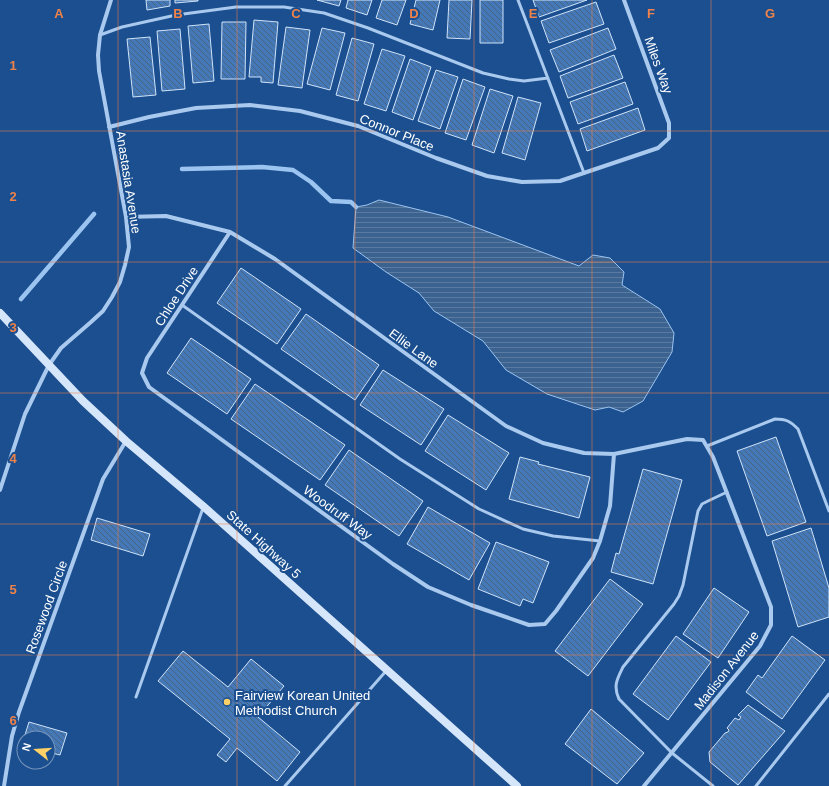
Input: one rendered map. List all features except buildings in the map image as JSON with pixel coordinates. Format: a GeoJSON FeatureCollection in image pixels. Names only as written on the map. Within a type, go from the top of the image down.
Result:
{"type":"FeatureCollection","features":[{"type":"Feature","properties":{"kind":"main road","name":"State Highway 5"},"geometry":{"type":"LineString","coordinates":[[0,313],[84,401],[126,441],[203,506],[517,786]]}},
{"type":"Feature","properties":{"kind":"street","name":"Anastasia Avenue"},"geometry":{"type":"LineString","coordinates":[[49,365],[60,348],[103,311],[120,282],[129,247],[126,217],[99,71],[98,55],[100,35],[110,0]]}},
{"type":"Feature","properties":{"kind":"street","name":"Miles Way"},"geometry":{"type":"LineString","coordinates":[[624,0],[669,123],[669,138]]}},
{"type":"Feature","properties":{"kind":"street","name":"Connor Place"},"geometry":{"type":"LineString","coordinates":[[109,127],[149,117],[196,108],[250,105],[300,111],[358,126],[436,158],[487,176],[522,182],[560,181],[658,148],[669,138]]}},
{"type":"Feature","properties":{"kind":"street","name":"Ellie Lane"},"geometry":{"type":"LineString","coordinates":[[126,217],[166,216],[230,232],[275,259],[506,426],[543,443],[584,453],[614,454],[687,439],[703,440]]}},
{"type":"Feature","properties":{"kind":"street","name":"Chloe Drive"},"geometry":{"type":"LineString","coordinates":[[142,373],[147,358],[230,232]]}},
{"type":"Feature","properties":{"kind":"street"},"geometry":{"type":"LineString","coordinates":[[0,490],[25,414],[49,365]]}},
{"type":"Feature","properties":{"kind":"street","name":"Woodruff Way"},"geometry":{"type":"LineString","coordinates":[[142,373],[149,387],[393,564],[428,587],[471,606],[529,625],[545,624],[556,611],[593,558],[600,541]]}},
{"type":"Feature","properties":{"kind":"street","name":"Madison Avenue"},"geometry":{"type":"LineString","coordinates":[[644,786],[760,646],[771,626],[771,607],[713,457],[703,440]]}},
{"type":"Feature","properties":{"kind":"street","name":"Rosewood Circle"},"geometry":{"type":"LineString","coordinates":[[4,786],[12,736],[18,712],[103,479],[126,441]]}},
{"type":"Feature","properties":{"kind":"street"},"geometry":{"type":"LineString","coordinates":[[600,541],[610,506],[614,454]]}},
{"type":"Feature","properties":{"kind":"lane"},"geometry":{"type":"LineString","coordinates":[[518,0],[584,173]]}},
{"type":"Feature","properties":{"kind":"lane"},"geometry":{"type":"LineString","coordinates":[[100,35],[122,27],[176,15],[236,7],[284,6],[324,13],[368,28],[483,73],[524,81],[548,78]]}},
{"type":"Feature","properties":{"kind":"lane"},"geometry":{"type":"LineString","coordinates":[[182,305],[400,459],[479,509],[523,529],[553,536],[600,541]]}},
{"type":"Feature","properties":{"kind":"lane"},"geometry":{"type":"LineString","coordinates":[[707,446],[775,419],[784,419],[792,423],[798,429],[829,511]]}},
{"type":"Feature","properties":{"kind":"lane"},"geometry":{"type":"LineString","coordinates":[[713,786],[672,753],[619,699],[615,691],[617,678],[623,667],[679,596],[683,585],[698,511],[702,504],[708,500],[727,492]]}},
{"type":"Feature","properties":{"kind":"lane"},"geometry":{"type":"LineString","coordinates":[[136,697],[203,506]]}},
{"type":"Feature","properties":{"kind":"lane"},"geometry":{"type":"LineString","coordinates":[[285,786],[387,670]]}},
{"type":"Feature","properties":{"kind":"lane"},"geometry":{"type":"LineString","coordinates":[[756,786],[829,694]]}},
{"type":"Feature","properties":{"kind":"water"},"geometry":{"type":"Polygon","coordinates":[[[379,200],[448,217],[579,266],[593,255],[610,258],[624,272],[622,285],[660,309],[674,333],[672,352],[643,401],[623,412],[609,407],[595,410],[547,394],[506,370],[483,341],[434,311],[419,293],[386,272],[353,248],[356,207],[367,205],[379,200]]]}},
{"type":"Feature","properties":{"kind":"waterway"},"geometry":{"type":"LineString","coordinates":[[182,169],[262,167],[293,170],[311,182],[331,201],[351,202],[356,207]]}},
{"type":"Feature","properties":{"kind":"waterway"},"geometry":{"type":"LineString","coordinates":[[21,299],[94,214]]}},
{"type":"Feature","properties":{"kind":"place","name":"Fairview Korean United Methodist Church"},"geometry":{"type":"Point","coordinates":[227,702]}}]}
